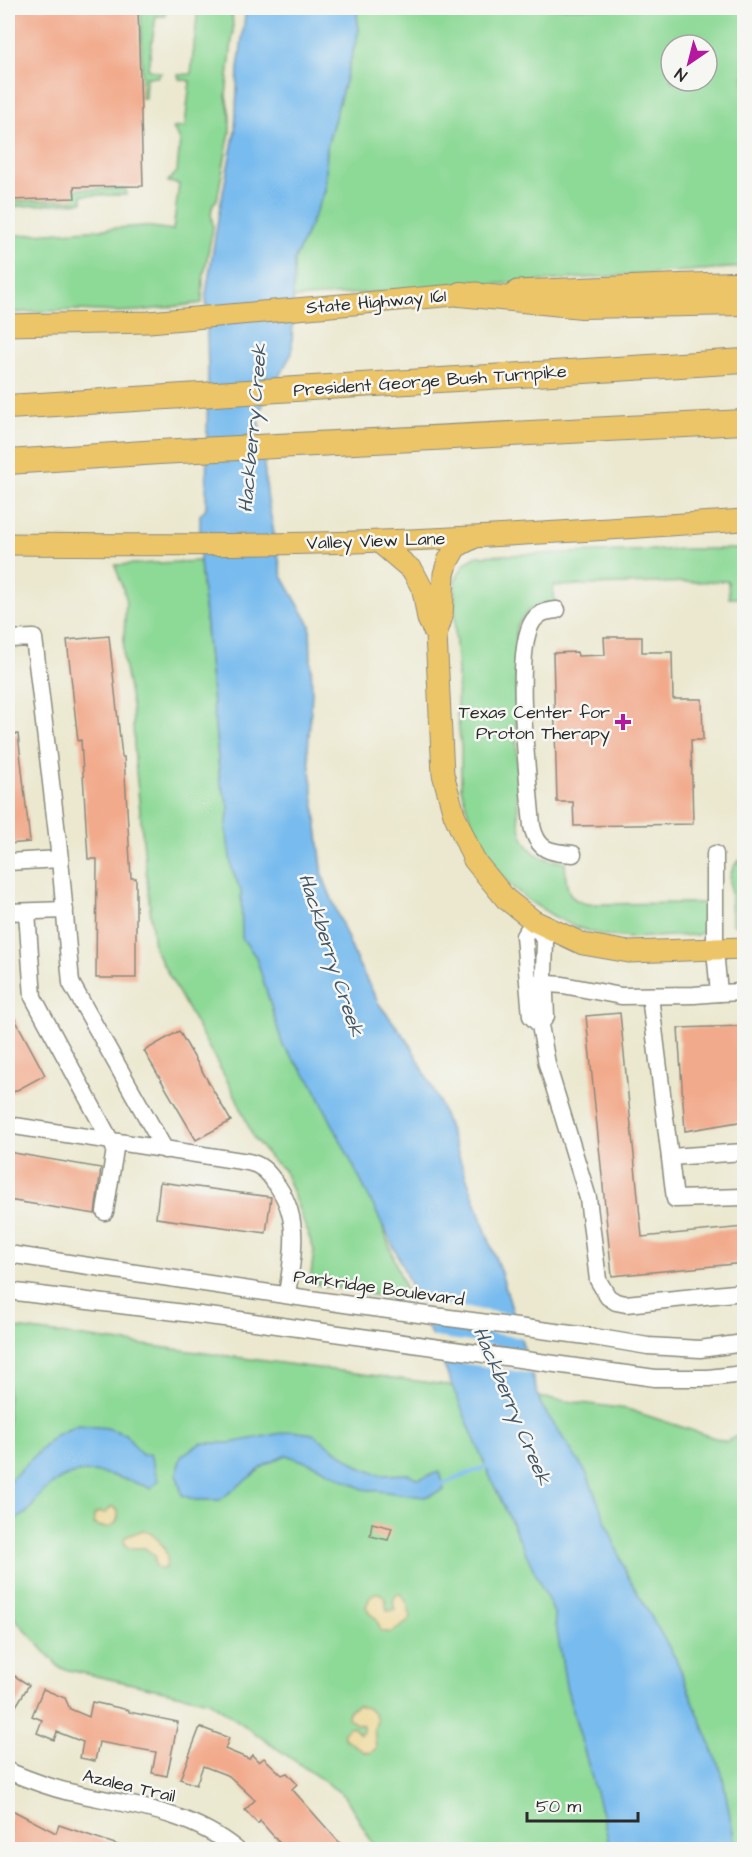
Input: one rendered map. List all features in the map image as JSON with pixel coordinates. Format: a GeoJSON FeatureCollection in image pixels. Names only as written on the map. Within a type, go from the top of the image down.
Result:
{"type":"FeatureCollection","features":[{"type":"Feature","properties":{"kind":"highway"},"geometry":{"type":"LineString","coordinates":[[460,294],[582,306],[744,303]]}},
{"type":"Feature","properties":{"kind":"highway","name":"President George Bush Turnpike"},"geometry":{"type":"LineString","coordinates":[[8,407],[744,361]]}},
{"type":"Feature","properties":{"kind":"highway"},"geometry":{"type":"LineString","coordinates":[[8,462],[736,422]]}},
{"type":"Feature","properties":{"kind":"main road","name":"State Highway 161"},"geometry":{"type":"LineString","coordinates":[[8,325],[149,321],[460,294],[744,282]]}},
{"type":"Feature","properties":{"kind":"main road","name":"Valley View Lane"},"geometry":{"type":"LineString","coordinates":[[8,544],[160,546],[379,542],[744,520]]}},
{"type":"Feature","properties":{"kind":"main road"},"geometry":{"type":"LineString","coordinates":[[474,538],[456,548],[448,561],[444,574],[442,616],[436,635],[443,774],[454,814],[474,860],[506,899],[534,921],[584,944],[629,952],[744,948]]}},
{"type":"Feature","properties":{"kind":"main road"},"geometry":{"type":"LineString","coordinates":[[379,542],[413,571],[423,590],[428,619],[436,635]]}},
{"type":"Feature","properties":{"kind":"street"},"geometry":{"type":"LineString","coordinates":[[557,610],[543,612],[534,620],[527,633],[524,682],[525,738],[535,840],[544,848],[557,853],[573,854]]}},
{"type":"Feature","properties":{"kind":"street"},"geometry":{"type":"LineString","coordinates":[[8,639],[33,638],[60,859],[72,983],[165,1150]]}},
{"type":"Feature","properties":{"kind":"street"},"geometry":{"type":"LineString","coordinates":[[715,854],[715,950],[719,993]]}},
{"type":"Feature","properties":{"kind":"street"},"geometry":{"type":"LineString","coordinates":[[8,862],[60,859]]}},
{"type":"Feature","properties":{"kind":"street"},"geometry":{"type":"LineString","coordinates":[[8,912],[65,910]]}},
{"type":"Feature","properties":{"kind":"street"},"geometry":{"type":"LineString","coordinates":[[27,912],[33,998],[115,1149],[105,1212]]}},
{"type":"Feature","properties":{"kind":"street"},"geometry":{"type":"LineString","coordinates":[[534,921],[545,942],[536,983],[546,1016],[540,1025],[547,1064],[588,1198],[598,1280],[608,1297],[626,1304],[744,1293]]}},
{"type":"Feature","properties":{"kind":"street"},"geometry":{"type":"LineString","coordinates":[[536,983],[563,985],[621,996],[744,993]]}},
{"type":"Feature","properties":{"kind":"street"},"geometry":{"type":"LineString","coordinates":[[650,996],[675,1200],[744,1197]]}},
{"type":"Feature","properties":{"kind":"street"},"geometry":{"type":"LineString","coordinates":[[8,1125],[255,1163],[268,1173],[285,1199],[292,1221],[294,1248],[287,1294]]}},
{"type":"Feature","properties":{"kind":"street"},"geometry":{"type":"LineString","coordinates":[[670,1157],[744,1152]]}},
{"type":"Feature","properties":{"kind":"street","name":"Parkridge Boulevard"},"geometry":{"type":"LineString","coordinates":[[8,1254],[358,1306],[594,1337],[648,1347],[700,1349],[744,1343]]}},
{"type":"Feature","properties":{"kind":"street"},"geometry":{"type":"LineString","coordinates":[[8,1291],[240,1320],[656,1378],[708,1378],[744,1374]]}},
{"type":"Feature","properties":{"kind":"street","name":"Azalea Trail"},"geometry":{"type":"LineString","coordinates":[[8,1771],[66,1791],[134,1804],[194,1822],[237,1850]]}},
{"type":"Feature","properties":{"kind":"green space"},"geometry":{"type":"Polygon","coordinates":[[[146,8],[166,9],[165,16],[156,16],[148,69],[161,73],[157,77],[146,77],[145,98],[142,98],[141,10],[146,10],[146,8]]]}},
{"type":"Feature","properties":{"kind":"green space"},"geometry":{"type":"Polygon","coordinates":[[[198,8],[232,8],[233,32],[226,96],[230,115],[230,132],[217,200],[213,204],[211,213],[213,227],[203,280],[202,303],[139,311],[78,310],[8,313],[8,236],[144,226],[173,230],[179,184],[168,181],[177,172],[180,140],[173,128],[185,127],[190,81],[179,79],[178,75],[191,74],[198,8]]]}},
{"type":"Feature","properties":{"kind":"green space"},"geometry":{"type":"Polygon","coordinates":[[[356,8],[744,8],[744,267],[293,298],[294,261],[325,191],[327,146],[359,30],[356,8]]]}},
{"type":"Feature","properties":{"kind":"green space"},"geometry":{"type":"Polygon","coordinates":[[[74,189],[126,189],[126,195],[82,195],[82,202],[8,207],[8,194],[10,201],[73,200],[74,189]]]}},
{"type":"Feature","properties":{"kind":"green space"},"geometry":{"type":"Polygon","coordinates":[[[744,549],[744,601],[729,598],[728,581],[553,586],[555,602],[541,604],[531,609],[516,628],[518,808],[522,836],[526,843],[543,858],[565,862],[568,889],[574,899],[580,902],[588,904],[705,903],[705,925],[703,932],[697,935],[629,938],[602,935],[576,927],[555,917],[529,901],[510,885],[492,862],[470,819],[461,788],[461,747],[457,713],[455,580],[465,563],[477,556],[744,549]]]}},
{"type":"Feature","properties":{"kind":"green space"},"geometry":{"type":"Polygon","coordinates":[[[200,561],[220,781],[410,1302],[310,1283],[314,1250],[284,1170],[271,1159],[253,1137],[236,1097],[154,948],[135,762],[132,706],[123,657],[126,598],[115,565],[200,561]]]}},
{"type":"Feature","properties":{"kind":"green space"},"geometry":{"type":"Polygon","coordinates":[[[744,858],[744,928],[732,924],[730,878],[734,866],[744,858]]]}},
{"type":"Feature","properties":{"kind":"green space"},"geometry":{"type":"Polygon","coordinates":[[[8,1327],[627,1409],[727,1442],[744,1431],[744,1849],[376,1849],[345,1796],[209,1701],[60,1668],[8,1611],[8,1327]]]}},
{"type":"Feature","properties":{"kind":"sand"},"geometry":{"type":"Polygon","coordinates":[[[112,1506],[118,1511],[115,1524],[104,1527],[94,1524],[94,1515],[99,1512],[106,1513],[112,1506]]]}},
{"type":"Feature","properties":{"kind":"sand"},"geometry":{"type":"Polygon","coordinates":[[[143,1530],[154,1536],[162,1546],[167,1558],[164,1569],[157,1568],[155,1556],[145,1548],[129,1548],[125,1545],[125,1537],[143,1530]]]}},
{"type":"Feature","properties":{"kind":"sand"},"geometry":{"type":"Polygon","coordinates":[[[375,1593],[385,1598],[387,1611],[395,1610],[393,1601],[396,1594],[403,1596],[411,1618],[409,1621],[391,1633],[381,1631],[376,1618],[366,1607],[370,1597],[375,1593]]]}},
{"type":"Feature","properties":{"kind":"sand"},"geometry":{"type":"Polygon","coordinates":[[[357,1705],[370,1710],[377,1720],[374,1728],[376,1748],[371,1753],[364,1752],[344,1738],[344,1732],[348,1727],[353,1727],[360,1734],[363,1732],[363,1725],[356,1724],[348,1718],[349,1710],[357,1705]]]}},
{"type":"Feature","properties":{"kind":"water","name":"Hackberry Creek"},"geometry":{"type":"Polygon","coordinates":[[[246,8],[356,8],[359,30],[327,146],[325,191],[294,261],[292,353],[258,414],[268,501],[282,576],[310,625],[312,693],[308,750],[323,877],[356,959],[379,1004],[410,1044],[439,1101],[502,1276],[541,1405],[587,1474],[627,1575],[676,1659],[722,1773],[736,1849],[610,1849],[566,1686],[554,1613],[491,1479],[399,1258],[312,1083],[283,1046],[256,957],[242,938],[241,891],[232,870],[226,829],[229,807],[220,781],[200,561],[200,515],[206,508],[208,372],[206,294],[235,131],[238,69],[246,8]]]}},
{"type":"Feature","properties":{"kind":"water"},"geometry":{"type":"Polygon","coordinates":[[[78,1425],[107,1428],[125,1434],[142,1455],[150,1454],[158,1481],[151,1488],[92,1472],[66,1476],[39,1496],[26,1513],[8,1522],[8,1482],[56,1435],[78,1425]]]}},
{"type":"Feature","properties":{"kind":"water"},"geometry":{"type":"Polygon","coordinates":[[[292,1431],[313,1434],[363,1469],[382,1475],[409,1474],[418,1479],[439,1472],[444,1490],[425,1497],[363,1489],[317,1466],[286,1455],[267,1464],[220,1500],[195,1500],[182,1495],[177,1476],[178,1467],[181,1457],[191,1449],[202,1443],[230,1443],[292,1431]]]}},
{"type":"Feature","properties":{"kind":"pier"},"geometry":{"type":"Polygon","coordinates":[[[414,1300],[517,1315],[524,1338],[424,1324],[414,1300]]]}},
{"type":"Feature","properties":{"kind":"pier"},"geometry":{"type":"Polygon","coordinates":[[[428,1336],[527,1350],[535,1374],[439,1360],[428,1336]]]}},
{"type":"Feature","properties":{"kind":"building"},"geometry":{"type":"Polygon","coordinates":[[[8,8],[138,8],[143,186],[74,187],[75,198],[9,200],[8,8]]]}},
{"type":"Feature","properties":{"kind":"building"},"geometry":{"type":"Polygon","coordinates":[[[109,636],[122,757],[124,757],[131,878],[136,878],[136,978],[96,978],[97,859],[88,859],[81,740],[78,741],[67,640],[109,636]]]}},
{"type":"Feature","properties":{"kind":"building","name":"Texas Center for Proton Therapy"},"geometry":{"type":"Polygon","coordinates":[[[604,637],[642,637],[642,652],[672,652],[673,699],[702,699],[703,740],[691,740],[693,824],[574,826],[573,802],[557,802],[553,653],[577,652],[578,656],[605,655],[604,637]]]}},
{"type":"Feature","properties":{"kind":"building"},"geometry":{"type":"Polygon","coordinates":[[[18,734],[30,842],[8,844],[8,735],[18,734]]]}},
{"type":"Feature","properties":{"kind":"building"},"geometry":{"type":"Polygon","coordinates":[[[8,1006],[45,1075],[8,1095],[8,1006]]]}},
{"type":"Feature","properties":{"kind":"building"},"geometry":{"type":"Polygon","coordinates":[[[620,1013],[642,1237],[744,1227],[744,1263],[612,1276],[586,1016],[620,1013]]]}},
{"type":"Feature","properties":{"kind":"building"},"geometry":{"type":"Polygon","coordinates":[[[744,1026],[744,1121],[685,1131],[678,1028],[744,1026]]]}},
{"type":"Feature","properties":{"kind":"building"},"geometry":{"type":"Polygon","coordinates":[[[179,1031],[231,1121],[196,1140],[144,1051],[179,1031]]]}},
{"type":"Feature","properties":{"kind":"building"},"geometry":{"type":"Polygon","coordinates":[[[8,1152],[101,1168],[95,1214],[8,1200],[8,1152]]]}},
{"type":"Feature","properties":{"kind":"building"},"geometry":{"type":"Polygon","coordinates":[[[160,1182],[271,1197],[266,1233],[156,1218],[160,1182]]]}},
{"type":"Feature","properties":{"kind":"building"},"geometry":{"type":"Polygon","coordinates":[[[372,1523],[392,1528],[388,1540],[370,1536],[372,1523]]]}},
{"type":"Feature","properties":{"kind":"building"},"geometry":{"type":"Polygon","coordinates":[[[8,1672],[29,1685],[8,1719],[8,1672]]]}},
{"type":"Feature","properties":{"kind":"building"},"geometry":{"type":"Polygon","coordinates":[[[43,1689],[65,1698],[70,1709],[89,1717],[92,1702],[178,1722],[167,1776],[152,1773],[156,1752],[99,1742],[95,1761],[80,1758],[83,1742],[57,1732],[54,1740],[37,1733],[42,1720],[32,1716],[43,1689]]]}},
{"type":"Feature","properties":{"kind":"building"},"geometry":{"type":"Polygon","coordinates":[[[200,1727],[229,1738],[225,1749],[249,1759],[252,1755],[259,1762],[264,1758],[282,1775],[287,1773],[297,1784],[292,1789],[346,1850],[286,1850],[260,1821],[258,1824],[245,1810],[255,1800],[229,1776],[203,1766],[196,1785],[180,1779],[200,1727]]]}},
{"type":"Feature","properties":{"kind":"building"},"geometry":{"type":"Polygon","coordinates":[[[12,1810],[56,1833],[59,1825],[124,1847],[124,1850],[14,1850],[8,1846],[8,1819],[12,1810]]]}},
{"type":"Feature","properties":{"kind":"waterway"},"geometry":{"type":"LineString","coordinates":[[440,1485],[490,1465]]}},
{"type":"Feature","properties":{"kind":"place","name":"Texas Center for Proton Therapy"},"geometry":{"type":"Point","coordinates":[623,722]}}]}
